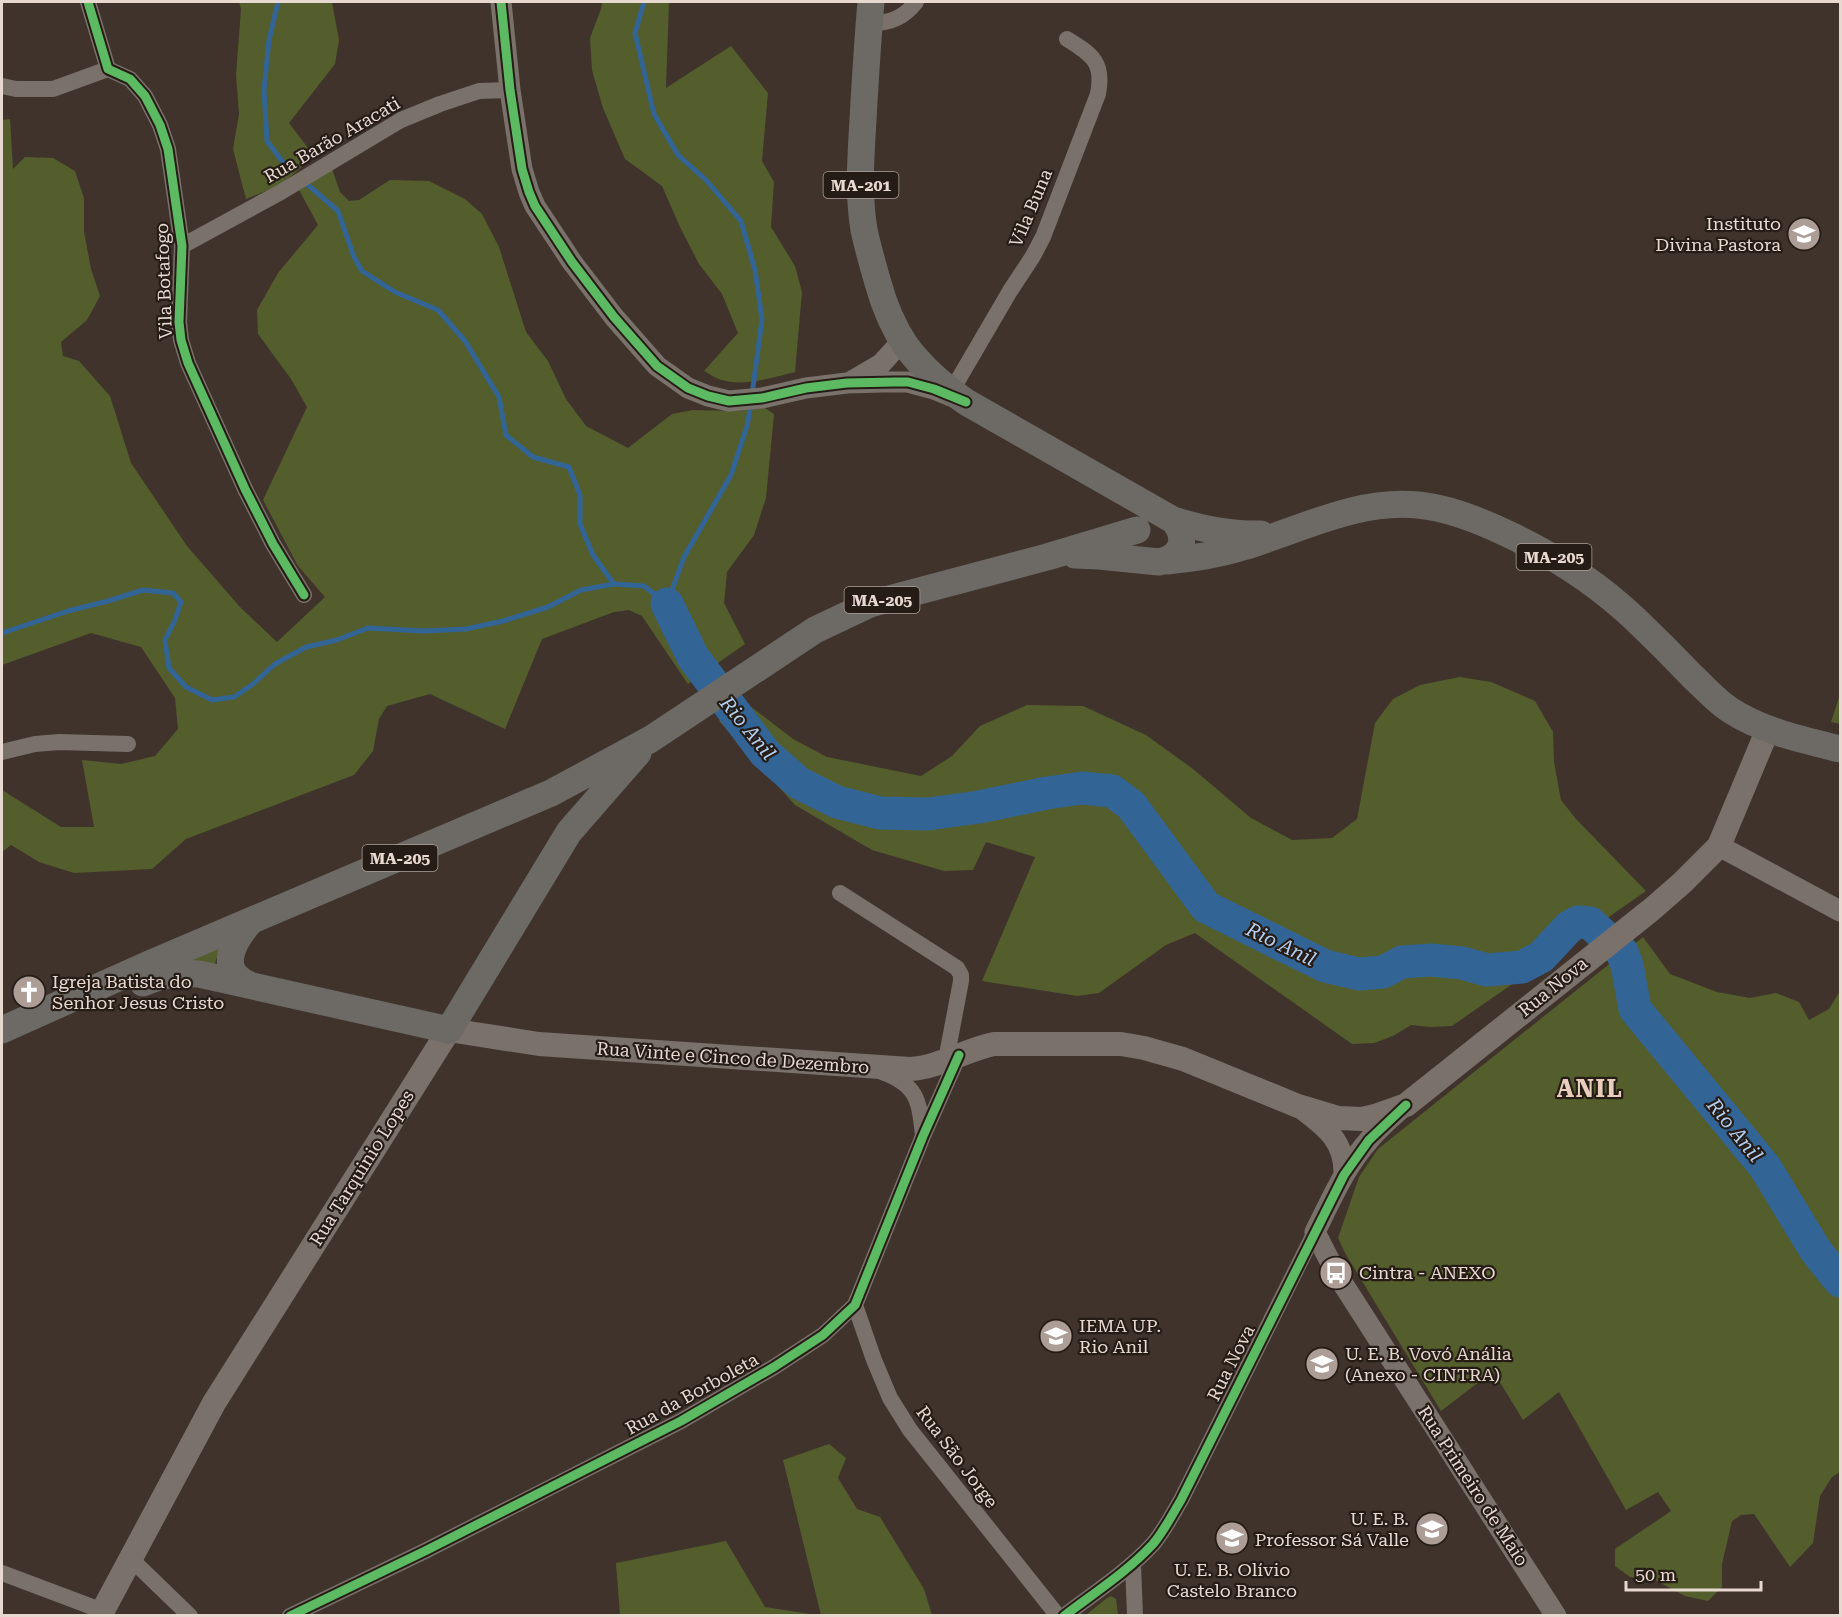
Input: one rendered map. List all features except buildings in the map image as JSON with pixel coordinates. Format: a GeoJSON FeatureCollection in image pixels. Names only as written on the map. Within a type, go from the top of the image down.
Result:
{"type":"FeatureCollection","features":[{"type":"Feature","properties":{"kind":"main road","name":"MA-201"},"geometry":{"type":"LineString","coordinates":[[870,12],[861,159],[863,218],[883,300],[903,340],[927,369],[958,397],[1170,518]]}},
{"type":"Feature","properties":{"kind":"main road","name":"MA-201"},"geometry":{"type":"LineString","coordinates":[[1077,466],[1120,497],[1138,528]]}},
{"type":"Feature","properties":{"kind":"main road","name":"MA-205"},"geometry":{"type":"LineString","coordinates":[[1047,557],[1084,555],[1160,561],[1226,552],[1364,508],[1396,504],[1441,508],[1492,526],[1537,547],[1588,579],[1635,619],[1712,696],[1748,721],[1768,729],[1840,749]]}},
{"type":"Feature","properties":{"kind":"main road","name":"MA-205"},"geometry":{"type":"LineString","coordinates":[[2,1030],[149,964],[551,793],[651,739],[815,630],[870,604],[1047,557],[1138,528],[1150,517],[1158,515],[1213,531],[1260,534],[1292,530]]}},
{"type":"Feature","properties":{"kind":"main road"},"geometry":{"type":"LineString","coordinates":[[1138,528],[1136,547],[1145,558],[1160,561],[1174,557],[1181,546],[1181,532],[1170,518]]}},
{"type":"Feature","properties":{"kind":"main road","name":"Rua Nova"},"geometry":{"type":"LineString","coordinates":[[1406,1105],[1651,910],[1719,846],[1768,729]]}},
{"type":"Feature","properties":{"kind":"main road","name":"Rua Tarquinio Lopes"},"geometry":{"type":"LineString","coordinates":[[101,1613],[214,1403],[449,1030],[569,832],[651,739]]}},
{"type":"Feature","properties":{"kind":"main road"},"geometry":{"type":"LineString","coordinates":[[551,793],[564,797],[573,807],[574,822],[569,832]]}},
{"type":"Feature","properties":{"kind":"main road"},"geometry":{"type":"LineString","coordinates":[[248,984],[235,973],[230,958],[234,944],[249,923]]}},
{"type":"Feature","properties":{"kind":"main road","name":"Rua Vinte e Cinco de Dezembro"},"geometry":{"type":"LineString","coordinates":[[2,1045],[160,976],[173,973],[193,973],[449,1030],[539,1044],[868,1067],[923,1068],[976,1048],[994,1044],[1120,1044],[1183,1059],[1298,1106],[1338,1118],[1375,1116],[1406,1105]]}},
{"type":"Feature","properties":{"kind":"street"},"geometry":{"type":"LineString","coordinates":[[2,86],[16,89],[53,89],[108,69],[88,2]]}},
{"type":"Feature","properties":{"kind":"street"},"geometry":{"type":"LineString","coordinates":[[501,2],[510,90],[522,169],[529,192],[535,206],[572,262],[614,317],[657,366],[688,388],[729,401],[762,398],[806,388],[847,383],[908,382],[958,397]]}},
{"type":"Feature","properties":{"kind":"street"},"geometry":{"type":"LineString","coordinates":[[870,12],[882,23],[893,21],[916,2]]}},
{"type":"Feature","properties":{"kind":"street","name":"Vila Buna"},"geometry":{"type":"LineString","coordinates":[[958,397],[1010,291],[1043,237],[1098,94],[1101,77],[1098,65],[1089,54],[1067,39]]}},
{"type":"Feature","properties":{"kind":"street","name":"Vila Botafogo"},"geometry":{"type":"LineString","coordinates":[[108,69],[130,79],[145,96],[160,125],[168,149],[182,246],[178,322],[188,363],[245,489],[273,544],[304,595]]}},
{"type":"Feature","properties":{"kind":"street","name":"Rua Barão Aracati"},"geometry":{"type":"LineString","coordinates":[[182,246],[281,192],[401,120],[479,91],[510,90]]}},
{"type":"Feature","properties":{"kind":"street"},"geometry":{"type":"LineString","coordinates":[[847,383],[881,364],[903,340]]}},
{"type":"Feature","properties":{"kind":"street"},"geometry":{"type":"LineString","coordinates":[[2,753],[35,744],[59,742],[128,744]]}},
{"type":"Feature","properties":{"kind":"street"},"geometry":{"type":"LineString","coordinates":[[1719,846],[1840,910]]}},
{"type":"Feature","properties":{"kind":"street","name":"Rua da Borboleta"},"geometry":{"type":"LineString","coordinates":[[290,1616],[425,1551],[681,1421],[774,1367],[823,1335],[855,1305],[953,1058],[961,981],[957,968],[840,893]]}},
{"type":"Feature","properties":{"kind":"street","name":"Rua da Borboleta"},"geometry":{"type":"LineString","coordinates":[[868,1067],[896,1077],[909,1088],[919,1104],[923,1136]]}},
{"type":"Feature","properties":{"kind":"street","name":"Rua Nova"},"geometry":{"type":"LineString","coordinates":[[1064,1616],[1133,1564],[1154,1542],[1181,1500],[1344,1175],[1369,1140],[1406,1105]]}},
{"type":"Feature","properties":{"kind":"street","name":"Rua Vinte e Cinco de Dezembro"},"geometry":{"type":"LineString","coordinates":[[1298,1106],[1322,1124],[1335,1139],[1343,1157],[1344,1175]]}},
{"type":"Feature","properties":{"kind":"street","name":"Rua Primeiro de Maio"},"geometry":{"type":"LineString","coordinates":[[1315,1232],[1336,1274],[1556,1616]]}},
{"type":"Feature","properties":{"kind":"street","name":"Rua São Jorge"},"geometry":{"type":"LineString","coordinates":[[855,1305],[890,1398],[910,1430],[1058,1616]]}},
{"type":"Feature","properties":{"kind":"street"},"geometry":{"type":"LineString","coordinates":[[129,1558],[190,1616]]}},
{"type":"Feature","properties":{"kind":"street"},"geometry":{"type":"LineString","coordinates":[[1133,1564],[1136,1616]]}},
{"type":"Feature","properties":{"kind":"street"},"geometry":{"type":"LineString","coordinates":[[2,1573],[101,1613]]}},
{"type":"Feature","properties":{"kind":"green space"},"geometry":{"type":"Polygon","coordinates":[[[239,2],[332,2],[339,40],[335,64],[289,123],[314,156],[282,184],[246,199],[233,149],[239,114],[236,75],[241,9],[239,2]]]}},
{"type":"Feature","properties":{"kind":"green space"},"geometry":{"type":"Polygon","coordinates":[[[602,2],[669,2],[666,88],[731,46],[768,93],[762,161],[774,182],[771,227],[795,266],[802,292],[795,372],[758,380],[730,382],[704,371],[738,333],[722,294],[699,264],[662,186],[625,159],[603,108],[592,70],[590,38],[602,2]]]}},
{"type":"Feature","properties":{"kind":"green space"},"geometry":{"type":"Polygon","coordinates":[[[10,119],[13,169],[25,157],[53,158],[75,171],[84,198],[84,232],[91,269],[100,296],[87,320],[61,342],[63,356],[79,361],[110,396],[131,463],[187,546],[240,607],[277,642],[325,597],[298,566],[263,500],[307,407],[291,379],[258,334],[257,310],[278,273],[318,225],[299,190],[332,169],[340,192],[349,201],[359,200],[390,180],[429,181],[465,199],[482,214],[499,247],[526,332],[548,361],[566,399],[586,426],[628,448],[672,414],[693,410],[737,411],[765,408],[774,414],[766,498],[754,535],[727,572],[724,603],[745,644],[688,684],[642,616],[629,610],[614,612],[542,639],[505,729],[430,694],[387,706],[379,719],[373,751],[354,775],[186,839],[152,869],[74,873],[39,862],[11,845],[2,852],[2,790],[61,827],[94,827],[82,760],[121,764],[155,756],[178,729],[175,698],[141,647],[91,633],[2,665],[2,120],[10,119]]]}},
{"type":"Feature","properties":{"kind":"green space"},"geometry":{"type":"Polygon","coordinates":[[[1460,677],[1491,682],[1535,701],[1553,732],[1554,762],[1561,800],[1576,819],[1646,891],[1452,1026],[1411,1025],[1393,1036],[1374,1043],[1352,1044],[1195,933],[1166,945],[1099,993],[1077,996],[982,981],[1035,857],[986,842],[973,870],[944,871],[872,850],[795,805],[719,721],[745,702],[793,739],[827,757],[921,776],[952,756],[980,726],[1027,705],[1083,706],[1146,735],[1193,769],[1251,818],[1292,840],[1332,838],[1357,819],[1375,723],[1393,699],[1420,685],[1460,677]]]}},
{"type":"Feature","properties":{"kind":"green space"},"geometry":{"type":"Polygon","coordinates":[[[1840,694],[1840,724],[1831,722],[1840,694]]]}},
{"type":"Feature","properties":{"kind":"green space"},"geometry":{"type":"Polygon","coordinates":[[[1643,937],[1670,974],[1717,992],[1750,998],[1776,993],[1799,1002],[1809,1020],[1829,1009],[1840,991],[1840,1472],[1832,1477],[1820,1496],[1813,1543],[1790,1567],[1754,1514],[1741,1515],[1732,1521],[1722,1564],[1722,1587],[1708,1601],[1685,1596],[1655,1580],[1630,1577],[1615,1566],[1615,1549],[1671,1511],[1658,1492],[1626,1510],[1559,1392],[1523,1420],[1493,1371],[1441,1411],[1338,1238],[1359,1177],[1378,1149],[1643,937]]]}},
{"type":"Feature","properties":{"kind":"green space"},"geometry":{"type":"Polygon","coordinates":[[[221,947],[215,966],[181,963],[221,947]]]}},
{"type":"Feature","properties":{"kind":"green space"},"geometry":{"type":"Polygon","coordinates":[[[829,1444],[846,1458],[838,1478],[857,1509],[880,1517],[924,1589],[932,1615],[821,1615],[783,1460],[829,1444]]]}},
{"type":"Feature","properties":{"kind":"green space"},"geometry":{"type":"Polygon","coordinates":[[[726,1541],[765,1607],[816,1615],[620,1615],[616,1563],[726,1541]]]}},
{"type":"Feature","properties":{"kind":"green space"},"geometry":{"type":"Polygon","coordinates":[[[1111,1596],[1116,1599],[1118,1615],[1086,1615],[1107,1598],[1111,1596]]]}},
{"type":"Feature","properties":{"kind":"waterway"},"geometry":{"type":"LineString","coordinates":[[278,2],[269,40],[264,90],[267,141],[290,169]]}},
{"type":"Feature","properties":{"kind":"waterway"},"geometry":{"type":"LineString","coordinates":[[644,2],[635,33],[654,114],[678,155],[706,180],[741,221],[755,270],[762,319],[752,395]]}},
{"type":"Feature","properties":{"kind":"waterway"},"geometry":{"type":"LineString","coordinates":[[308,185],[338,211],[354,257],[362,271],[395,292],[438,310],[465,341],[499,397],[506,435],[533,457],[569,467],[580,495],[580,524],[593,555],[614,584]]}},
{"type":"Feature","properties":{"kind":"waterway"},"geometry":{"type":"LineString","coordinates":[[2,633],[143,590],[173,593],[181,602],[165,640],[169,668],[186,687],[212,700],[234,697],[275,664],[306,647],[337,640],[368,628],[423,631],[466,629],[503,621],[548,607],[581,590],[614,584],[644,586],[667,604],[684,557],[731,475],[747,426],[751,404]]}},
{"type":"Feature","properties":{"kind":"waterway","name":"Rio Anil"},"geometry":{"type":"LineString","coordinates":[[667,604],[693,657],[765,753],[799,783],[837,802],[880,813],[928,814],[1082,788],[1112,791],[1131,805],[1206,907],[1325,966],[1359,974],[1383,972],[1402,962],[1431,960],[1462,963],[1487,970],[1522,967],[1541,957],[1569,927],[1578,922],[1590,923],[1622,952],[1627,965],[1635,1009],[1765,1167],[1816,1251],[1840,1281]]}},
{"type":"Feature","properties":{"kind":"cycle path"},"geometry":{"type":"LineString","coordinates":[[88,2],[108,69],[130,79],[145,96],[160,125],[168,149],[182,246],[179,322],[181,340],[188,363],[245,489],[273,544],[304,595]]}},
{"type":"Feature","properties":{"kind":"cycle path"},"geometry":{"type":"LineString","coordinates":[[501,2],[510,90],[522,169],[529,192],[535,206],[572,262],[614,317],[657,366],[688,388],[729,401],[762,398],[806,388],[847,383],[908,382],[934,389],[966,402]]}},
{"type":"Feature","properties":{"kind":"cycle path"},"geometry":{"type":"LineString","coordinates":[[290,1616],[425,1551],[681,1421],[774,1367],[823,1335],[855,1305],[923,1136],[959,1055]]}},
{"type":"Feature","properties":{"kind":"cycle path"},"geometry":{"type":"LineString","coordinates":[[1064,1616],[1132,1564],[1161,1534],[1181,1500],[1344,1175],[1369,1140],[1406,1105]]}},
{"type":"Feature","properties":{"kind":"place","name":"Instituto Divina Pastora"},"geometry":{"type":"Point","coordinates":[1804,234]}},
{"type":"Feature","properties":{"kind":"place","name":"Igreja Batista do Senhor Jesus Cristo"},"geometry":{"type":"Point","coordinates":[29,992]}},
{"type":"Feature","properties":{"kind":"place","name":"Cintra - ANEXO"},"geometry":{"type":"Point","coordinates":[1336,1273]}},
{"type":"Feature","properties":{"kind":"place","name":"IEMA UP. Rio Anil"},"geometry":{"type":"Point","coordinates":[1056,1336]}},
{"type":"Feature","properties":{"kind":"place","name":"U. E. B. Vovó Anália (Anexo - CINTRA)"},"geometry":{"type":"Point","coordinates":[1322,1364]}},
{"type":"Feature","properties":{"kind":"place","name":"U. E. B. Professor Sá Valle"},"geometry":{"type":"Point","coordinates":[1432,1529]}},
{"type":"Feature","properties":{"kind":"place","name":"U. E. B. Olívio Castelo Branco"},"geometry":{"type":"Point","coordinates":[1232,1538]}},
{"type":"Feature","properties":{"kind":"district","name":"ANIL"},"geometry":{"type":"Point","coordinates":[1590,1089]}}]}
